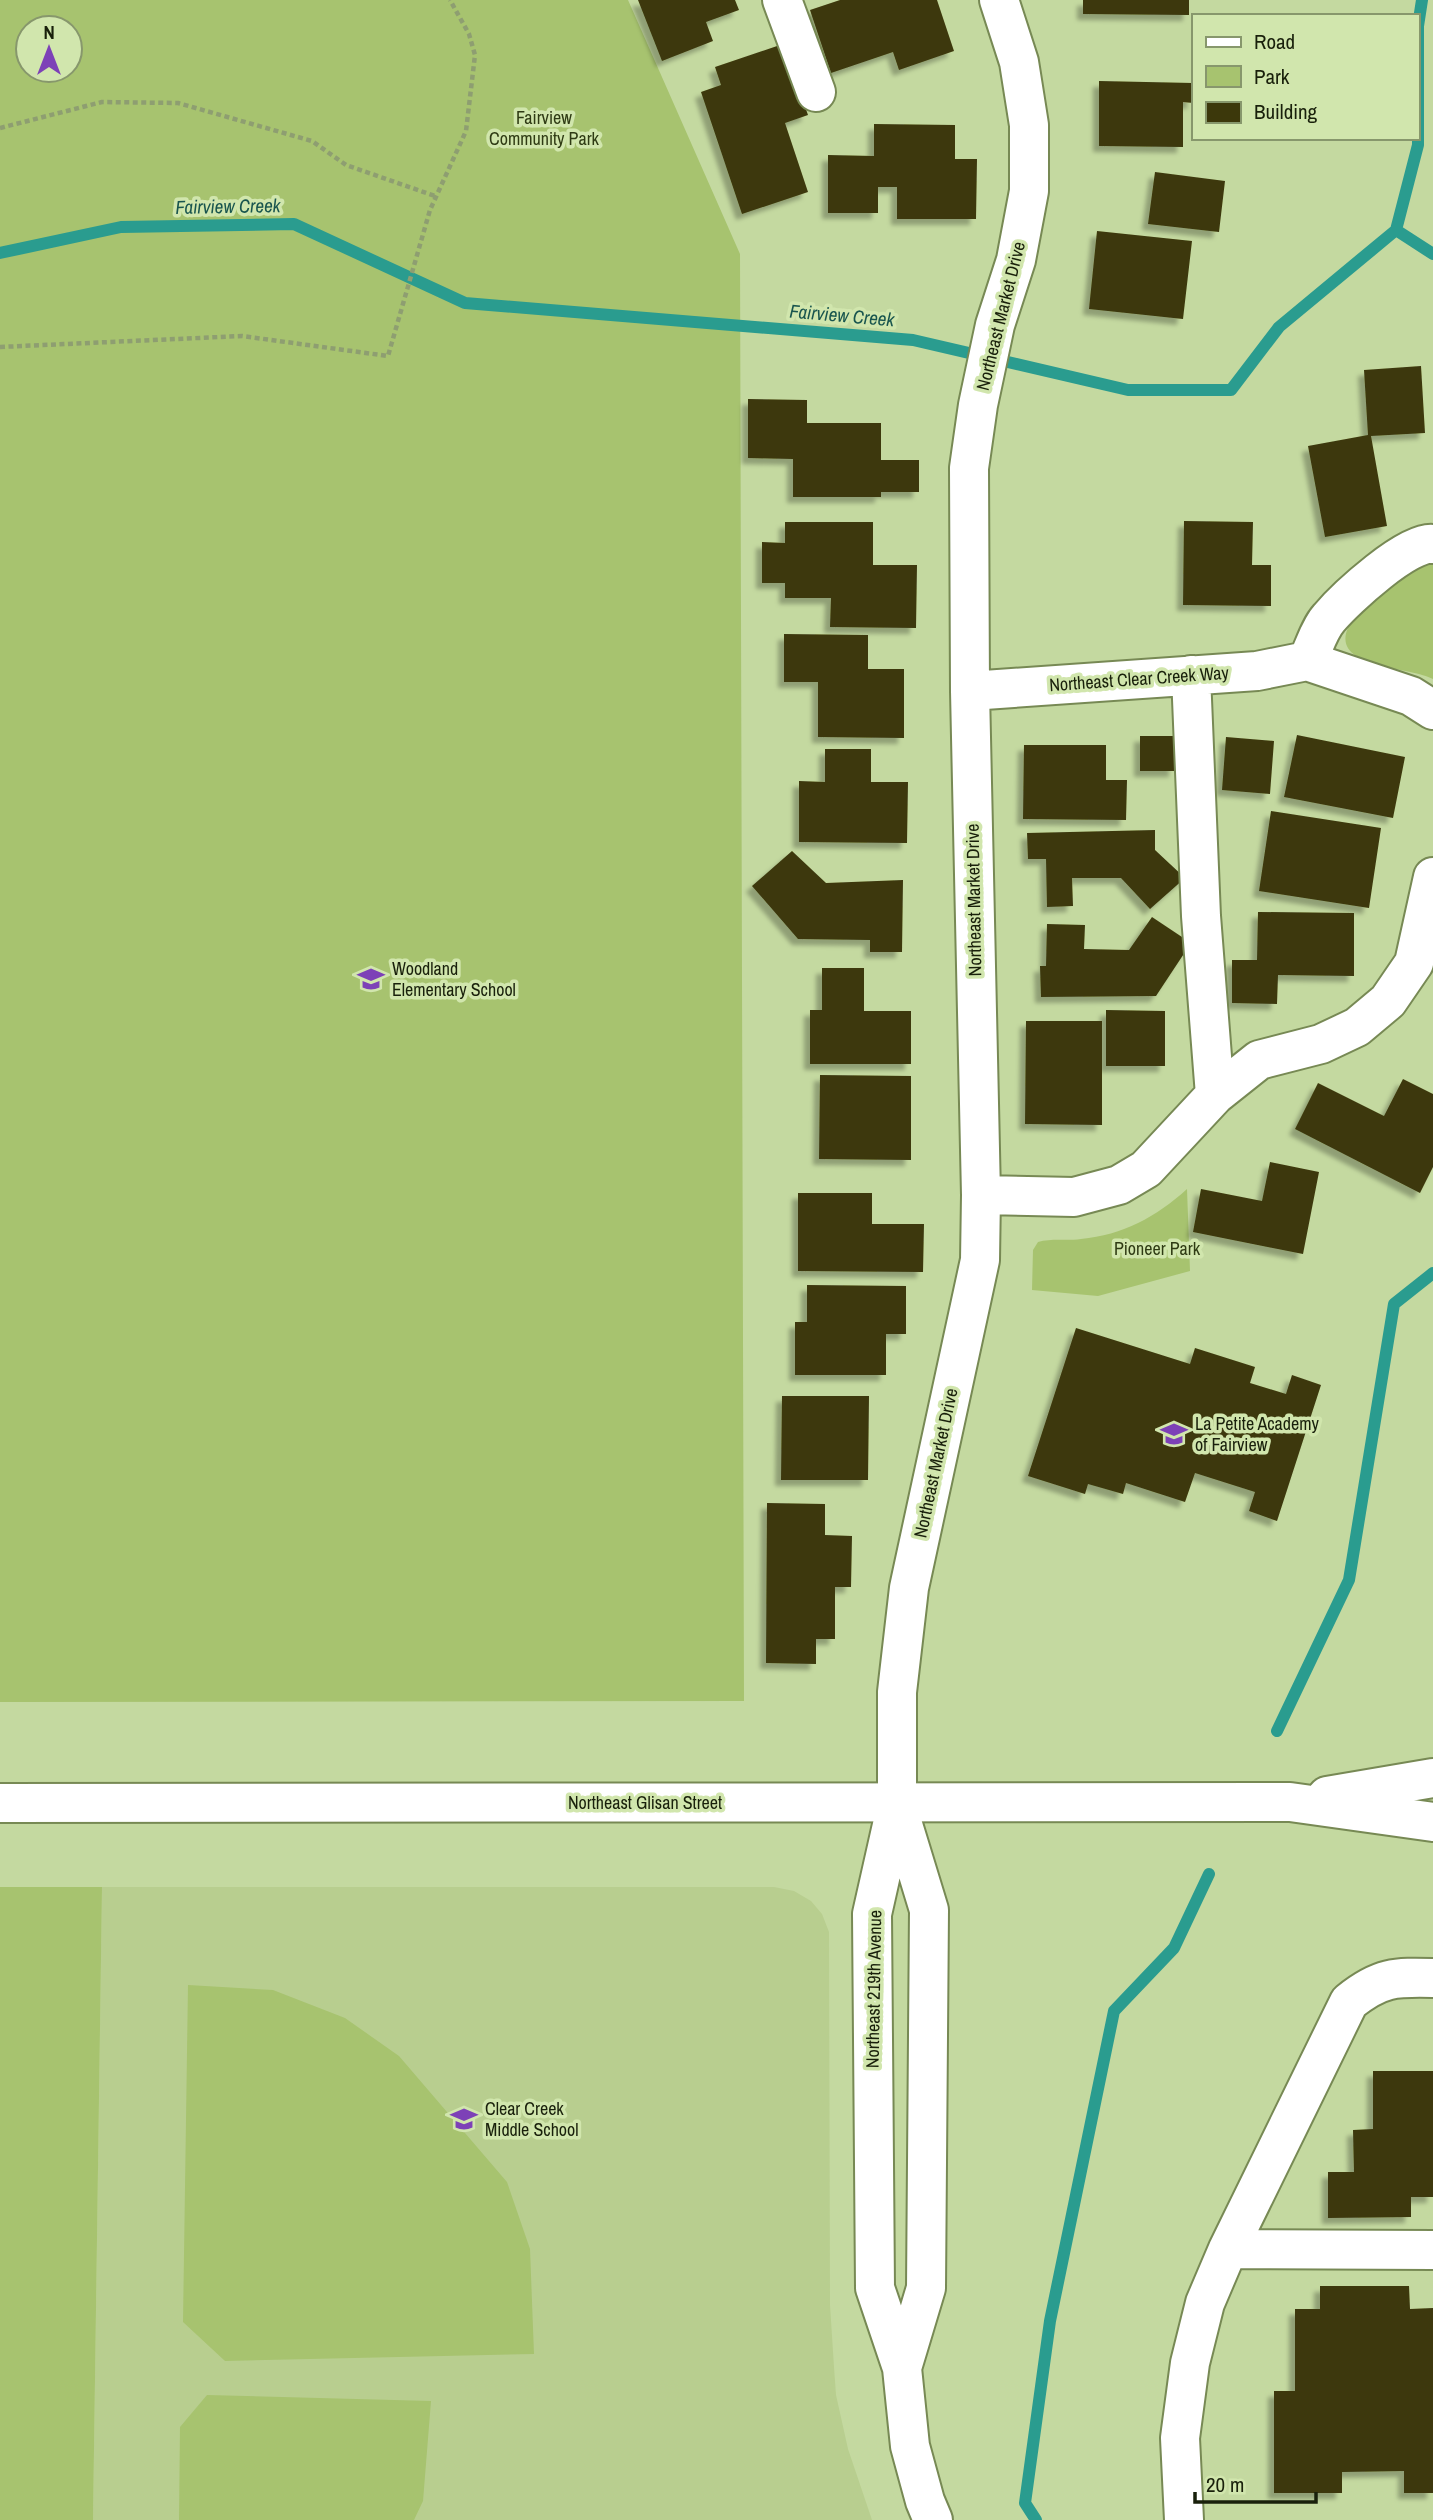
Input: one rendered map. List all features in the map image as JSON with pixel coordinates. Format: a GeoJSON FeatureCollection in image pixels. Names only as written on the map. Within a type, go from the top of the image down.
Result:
{"type":"FeatureCollection","features":[{"type":"Feature","properties":{"kind":"street"},"geometry":{"type":"LineString","coordinates":[[782,0],[816,92]]}},
{"type":"Feature","properties":{"kind":"street","name":"Northeast Market Drive"},"geometry":{"type":"LineString","coordinates":[[897,1803],[897,1692],[909,1588],[980,1260],[969,468],[978,405],[995,325],[1016,260],[1030,191],[1029,125],[1019,62],[999,0]]}},
{"type":"Feature","properties":{"kind":"street"},"geometry":{"type":"LineString","coordinates":[[1307,661],[1327,620],[1350,597],[1403,552],[1425,542],[1433,544]]}},
{"type":"Feature","properties":{"kind":"street","name":"Northeast Clear Creek Way"},"geometry":{"type":"LineString","coordinates":[[970,691],[1257,671],[1307,661],[1411,696],[1433,710]]}},
{"type":"Feature","properties":{"kind":"street"},"geometry":{"type":"LineString","coordinates":[[1191,675],[1201,916],[1215,1095]]}},
{"type":"Feature","properties":{"kind":"street"},"geometry":{"type":"LineString","coordinates":[[981,1195],[1074,1197],[1119,1185],[1146,1168],[1215,1095],[1259,1060],[1321,1044],[1357,1027],[1388,1000],[1414,963],[1433,877]]}},
{"type":"Feature","properties":{"kind":"street","name":"Northeast Glisan Street"},"geometry":{"type":"LineString","coordinates":[[1290,1802],[1433,1778]]}},
{"type":"Feature","properties":{"kind":"street","name":"Northeast Glisan Street"},"geometry":{"type":"LineString","coordinates":[[0,1803],[1290,1802],[1433,1822]]}},
{"type":"Feature","properties":{"kind":"street","name":"Northeast 219th Avenue"},"geometry":{"type":"LineString","coordinates":[[897,1803],[872,1914],[875,2288],[901,2368],[910,2446],[933,2520]]}},
{"type":"Feature","properties":{"kind":"street","name":"Northeast 219th Avenue"},"geometry":{"type":"LineString","coordinates":[[897,1803],[929,1910],[926,2288],[901,2368]]}},
{"type":"Feature","properties":{"kind":"street"},"geometry":{"type":"LineString","coordinates":[[1184,2520],[1180,2438],[1189,2363],[1205,2303],[1228,2249],[1349,2002],[1368,1987],[1396,1978],[1433,1978]]}},
{"type":"Feature","properties":{"kind":"street"},"geometry":{"type":"LineString","coordinates":[[1228,2249],[1433,2250]]}},
{"type":"Feature","properties":{"kind":"path"},"geometry":{"type":"LineString","coordinates":[[0,347],[242,336],[388,356],[435,196],[466,131],[475,55],[469,34],[450,0]]}},
{"type":"Feature","properties":{"kind":"path"},"geometry":{"type":"LineString","coordinates":[[0,128],[102,102],[178,103],[312,141],[346,165],[435,196]]}},
{"type":"Feature","properties":{"kind":"shaded area","name":"Clear Creek Middle School"},"geometry":{"type":"Polygon","coordinates":[[[102,1887],[774,1887],[794,1891],[811,1901],[822,1914],[829,1932],[830,2305],[836,2395],[848,2449],[872,2520],[93,2520],[102,1887]]]}},
{"type":"Feature","properties":{"kind":"green space","name":"Woodland Elementary School"},"geometry":{"type":"Polygon","coordinates":[[[0,0],[628,0],[740,254],[744,1701],[0,1702],[0,0]]]}},
{"type":"Feature","properties":{"kind":"green space"},"geometry":{"type":"Polygon","coordinates":[[[1433,559],[1433,679],[1356,656],[1347,646],[1346,633],[1355,616],[1420,563],[1433,559]]]}},
{"type":"Feature","properties":{"kind":"green space","name":"Pioneer Park"},"geometry":{"type":"Polygon","coordinates":[[[1187,1189],[1190,1271],[1098,1296],[1032,1290],[1033,1250],[1038,1242],[1076,1240],[1125,1229],[1151,1216],[1187,1189]]]}},
{"type":"Feature","properties":{"kind":"green space"},"geometry":{"type":"Polygon","coordinates":[[[0,1887],[102,1887],[93,2520],[0,2520],[0,1887]]]}},
{"type":"Feature","properties":{"kind":"green space"},"geometry":{"type":"Polygon","coordinates":[[[188,1985],[273,1990],[345,2018],[399,2056],[507,2182],[530,2249],[534,2354],[225,2361],[183,2322],[188,1985]]]}},
{"type":"Feature","properties":{"kind":"green space"},"geometry":{"type":"Polygon","coordinates":[[[207,2395],[431,2401],[423,2501],[414,2520],[179,2520],[180,2427],[207,2395]]]}},
{"type":"Feature","properties":{"kind":"building"},"geometry":{"type":"Polygon","coordinates":[[[638,0],[735,0],[739,10],[706,22],[713,41],[662,61],[638,0]]]}},
{"type":"Feature","properties":{"kind":"building"},"geometry":{"type":"Polygon","coordinates":[[[840,0],[937,0],[954,51],[899,70],[893,52],[831,73],[810,10],[840,0]]]}},
{"type":"Feature","properties":{"kind":"building"},"geometry":{"type":"Polygon","coordinates":[[[1083,0],[1189,0],[1189,15],[1083,14],[1083,0]]]}},
{"type":"Feature","properties":{"kind":"building"},"geometry":{"type":"Polygon","coordinates":[[[783,44],[808,115],[785,123],[808,192],[742,214],[701,92],[721,85],[715,67],[783,44]]]}},
{"type":"Feature","properties":{"kind":"building"},"geometry":{"type":"Polygon","coordinates":[[[1099,81],[1192,83],[1192,103],[1183,102],[1183,147],[1099,146],[1099,81]]]}},
{"type":"Feature","properties":{"kind":"building"},"geometry":{"type":"Polygon","coordinates":[[[874,124],[955,125],[955,159],[977,159],[976,219],[897,219],[897,187],[878,187],[878,213],[828,213],[828,155],[874,156],[874,124]]]}},
{"type":"Feature","properties":{"kind":"building"},"geometry":{"type":"Polygon","coordinates":[[[1155,172],[1225,181],[1219,232],[1148,224],[1155,172]]]}},
{"type":"Feature","properties":{"kind":"building"},"geometry":{"type":"Polygon","coordinates":[[[1097,231],[1192,241],[1183,319],[1089,309],[1097,231]]]}},
{"type":"Feature","properties":{"kind":"building"},"geometry":{"type":"Polygon","coordinates":[[[1421,366],[1425,433],[1371,436],[1387,526],[1325,537],[1308,446],[1368,435],[1364,370],[1421,366]]]}},
{"type":"Feature","properties":{"kind":"building"},"geometry":{"type":"Polygon","coordinates":[[[748,399],[807,400],[807,423],[881,423],[881,460],[919,460],[919,492],[881,492],[881,497],[793,497],[793,459],[748,458],[748,399]]]}},
{"type":"Feature","properties":{"kind":"building"},"geometry":{"type":"Polygon","coordinates":[[[1184,521],[1253,522],[1252,565],[1271,565],[1271,606],[1183,605],[1184,521]]]}},
{"type":"Feature","properties":{"kind":"building"},"geometry":{"type":"Polygon","coordinates":[[[785,522],[873,522],[873,565],[917,565],[916,628],[830,627],[831,598],[785,598],[785,583],[762,583],[762,542],[785,543],[785,522]]]}},
{"type":"Feature","properties":{"kind":"building"},"geometry":{"type":"Polygon","coordinates":[[[784,634],[868,635],[868,669],[904,669],[904,738],[818,737],[818,682],[784,682],[784,634]]]}},
{"type":"Feature","properties":{"kind":"building"},"geometry":{"type":"Polygon","coordinates":[[[1297,735],[1405,757],[1393,818],[1284,797],[1297,735]]]}},
{"type":"Feature","properties":{"kind":"building"},"geometry":{"type":"Polygon","coordinates":[[[1140,736],[1175,736],[1175,771],[1140,771],[1140,736]]]}},
{"type":"Feature","properties":{"kind":"building"},"geometry":{"type":"Polygon","coordinates":[[[1226,737],[1274,741],[1270,794],[1222,790],[1226,737]]]}},
{"type":"Feature","properties":{"kind":"building"},"geometry":{"type":"Polygon","coordinates":[[[1024,745],[1106,745],[1106,780],[1127,780],[1126,820],[1023,819],[1024,745]]]}},
{"type":"Feature","properties":{"kind":"building"},"geometry":{"type":"Polygon","coordinates":[[[825,749],[871,749],[871,782],[908,782],[907,843],[799,842],[799,781],[825,782],[825,749]]]}},
{"type":"Feature","properties":{"kind":"building"},"geometry":{"type":"Polygon","coordinates":[[[1271,811],[1381,828],[1369,908],[1259,891],[1271,811]]]}},
{"type":"Feature","properties":{"kind":"building"},"geometry":{"type":"Polygon","coordinates":[[[1155,830],[1155,850],[1185,878],[1150,909],[1121,878],[1072,878],[1073,906],[1047,907],[1046,859],[1028,859],[1027,833],[1155,830]]]}},
{"type":"Feature","properties":{"kind":"building"},"geometry":{"type":"Polygon","coordinates":[[[792,851],[826,883],[903,880],[902,952],[870,952],[870,940],[798,939],[752,886],[792,851]]]}},
{"type":"Feature","properties":{"kind":"building"},"geometry":{"type":"Polygon","coordinates":[[[1258,912],[1354,913],[1354,976],[1278,975],[1277,1004],[1232,1003],[1232,960],[1257,960],[1258,912]]]}},
{"type":"Feature","properties":{"kind":"building"},"geometry":{"type":"Polygon","coordinates":[[[1152,917],[1191,943],[1156,996],[1041,997],[1040,966],[1046,966],[1047,924],[1085,925],[1084,949],[1129,950],[1152,917]]]}},
{"type":"Feature","properties":{"kind":"building"},"geometry":{"type":"Polygon","coordinates":[[[822,968],[864,968],[864,1011],[911,1011],[911,1064],[810,1064],[810,1010],[822,1010],[822,968]]]}},
{"type":"Feature","properties":{"kind":"building"},"geometry":{"type":"Polygon","coordinates":[[[1106,1010],[1165,1011],[1165,1066],[1106,1066],[1106,1010]]]}},
{"type":"Feature","properties":{"kind":"building"},"geometry":{"type":"Polygon","coordinates":[[[1026,1021],[1102,1021],[1102,1125],[1025,1124],[1026,1021]]]}},
{"type":"Feature","properties":{"kind":"building"},"geometry":{"type":"Polygon","coordinates":[[[820,1075],[911,1076],[911,1160],[819,1159],[820,1075]]]}},
{"type":"Feature","properties":{"kind":"building"},"geometry":{"type":"Polygon","coordinates":[[[1403,1079],[1433,1094],[1433,1167],[1420,1193],[1295,1129],[1318,1083],[1384,1116],[1403,1079]]]}},
{"type":"Feature","properties":{"kind":"building"},"geometry":{"type":"Polygon","coordinates":[[[1270,1162],[1319,1172],[1303,1254],[1193,1232],[1201,1189],[1262,1201],[1270,1162]]]}},
{"type":"Feature","properties":{"kind":"building"},"geometry":{"type":"Polygon","coordinates":[[[798,1193],[872,1193],[872,1224],[924,1224],[923,1272],[798,1271],[798,1193]]]}},
{"type":"Feature","properties":{"kind":"building"},"geometry":{"type":"Polygon","coordinates":[[[807,1285],[906,1286],[906,1334],[886,1334],[886,1375],[795,1375],[795,1322],[807,1322],[807,1285]]]}},
{"type":"Feature","properties":{"kind":"building","name":"La Petite Academy of Fairview"},"geometry":{"type":"Polygon","coordinates":[[[1076,1328],[1190,1364],[1195,1348],[1255,1367],[1250,1383],[1286,1394],[1292,1375],[1321,1385],[1277,1521],[1249,1511],[1255,1492],[1195,1473],[1185,1502],[1126,1483],[1123,1494],[1088,1484],[1085,1494],[1028,1476],[1076,1328]]]}},
{"type":"Feature","properties":{"kind":"building"},"geometry":{"type":"Polygon","coordinates":[[[782,1396],[869,1396],[868,1480],[781,1480],[782,1396]]]}},
{"type":"Feature","properties":{"kind":"building"},"geometry":{"type":"Polygon","coordinates":[[[767,1503],[825,1504],[825,1535],[852,1536],[851,1587],[835,1587],[835,1639],[816,1639],[816,1664],[766,1663],[767,1503]]]}},
{"type":"Feature","properties":{"kind":"building"},"geometry":{"type":"Polygon","coordinates":[[[1373,2071],[1433,2071],[1433,2197],[1411,2197],[1411,2217],[1328,2218],[1328,2172],[1354,2172],[1353,2130],[1373,2129],[1373,2071]]]}},
{"type":"Feature","properties":{"kind":"building"},"geometry":{"type":"Polygon","coordinates":[[[1320,2286],[1409,2286],[1410,2309],[1433,2308],[1433,2493],[1404,2493],[1404,2471],[1342,2472],[1342,2493],[1274,2493],[1274,2391],[1295,2391],[1295,2309],[1320,2309],[1320,2286]]]}},
{"type":"Feature","properties":{"kind":"waterway","name":"Fairview Creek"},"geometry":{"type":"LineString","coordinates":[[1419,20],[1422,0]]}},
{"type":"Feature","properties":{"kind":"waterway","name":"Fairview Creek"},"geometry":{"type":"LineString","coordinates":[[0,253],[121,227],[294,224],[465,303],[913,340],[1128,390],[1231,390],[1279,327],[1396,230],[1418,140]]}},
{"type":"Feature","properties":{"kind":"waterway"},"geometry":{"type":"LineString","coordinates":[[1396,230],[1433,254]]}},
{"type":"Feature","properties":{"kind":"waterway"},"geometry":{"type":"LineString","coordinates":[[1277,1731],[1349,1580],[1394,1304],[1433,1273]]}},
{"type":"Feature","properties":{"kind":"waterway"},"geometry":{"type":"LineString","coordinates":[[1036,2520],[1025,2503],[1050,2321],[1114,2011],[1174,1948],[1209,1874]]}},
{"type":"Feature","properties":{"kind":"place","name":"Woodland Elementary School"},"geometry":{"type":"Point","coordinates":[371,979]}},
{"type":"Feature","properties":{"kind":"place","name":"La Petite Academy of Fairview"},"geometry":{"type":"Point","coordinates":[1174,1434]}},
{"type":"Feature","properties":{"kind":"place","name":"Clear Creek Middle School"},"geometry":{"type":"Point","coordinates":[464,2119]}},
{"type":"Feature","properties":{"kind":"park label","name":"Fairview Community Park"},"geometry":{"type":"Point","coordinates":[544,128]}}]}
